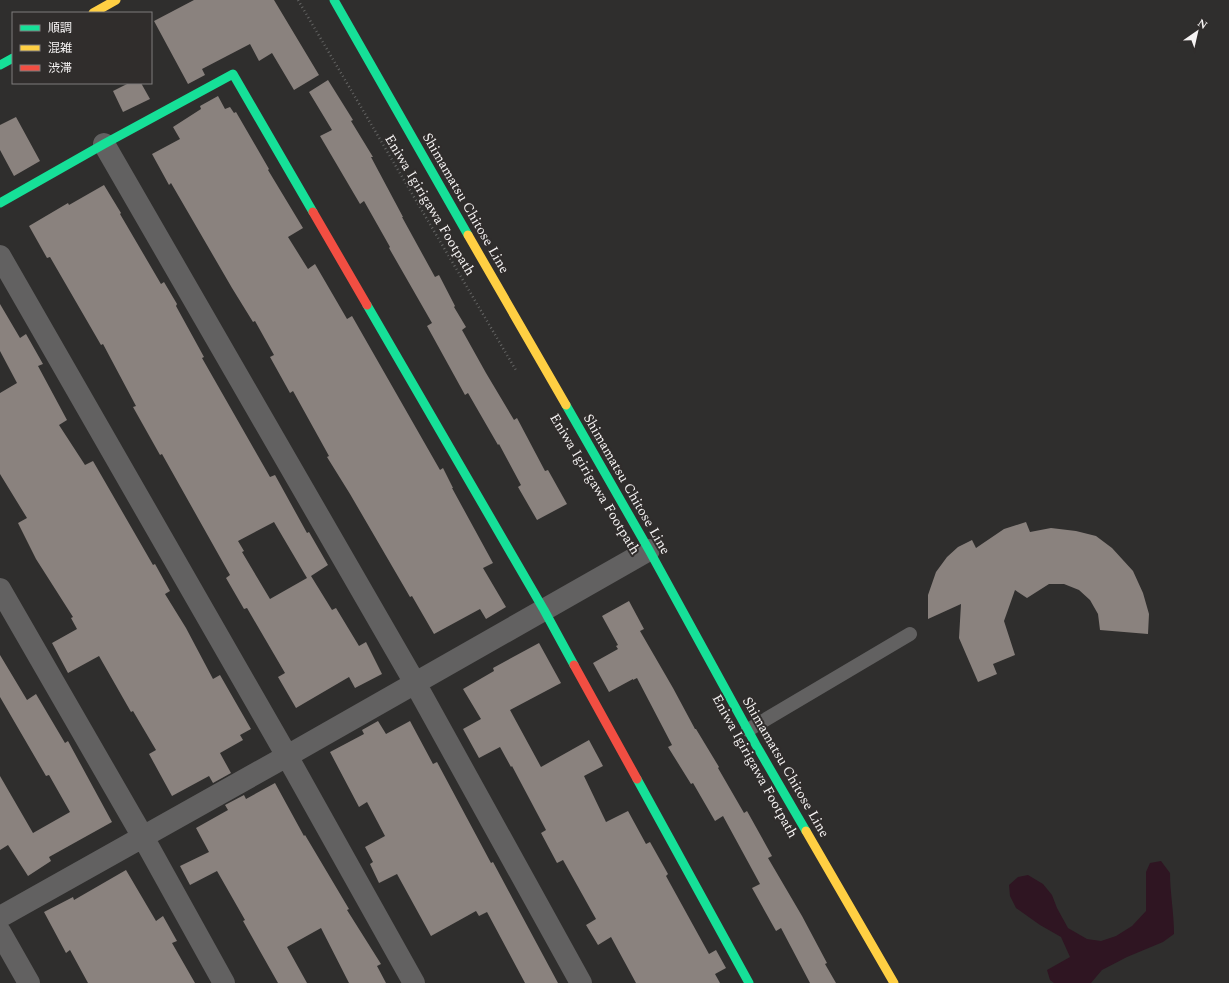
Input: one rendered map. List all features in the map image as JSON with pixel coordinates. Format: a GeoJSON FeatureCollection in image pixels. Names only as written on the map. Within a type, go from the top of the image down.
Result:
{"type":"FeatureCollection","features":[{"type":"Feature","properties":{"kind":"street"},"geometry":{"type":"LineString","coordinates":[[95,12],[116,0]]}},
{"type":"Feature","properties":{"kind":"street","name":"Shimamatsu Chitose Line"},"geometry":{"type":"LineString","coordinates":[[334,0],[649,550],[748,730],[894,983]]}},
{"type":"Feature","properties":{"kind":"street"},"geometry":{"type":"LineString","coordinates":[[0,65],[12,59]]}},
{"type":"Feature","properties":{"kind":"street"},"geometry":{"type":"LineString","coordinates":[[0,203],[104,144],[233,74],[544,610],[748,983]]}},
{"type":"Feature","properties":{"kind":"street"},"geometry":{"type":"LineString","coordinates":[[104,144],[415,683],[581,983]]}},
{"type":"Feature","properties":{"kind":"street"},"geometry":{"type":"LineString","coordinates":[[0,256],[287,756],[414,983]]}},
{"type":"Feature","properties":{"kind":"street"},"geometry":{"type":"LineString","coordinates":[[0,917],[649,550]]}},
{"type":"Feature","properties":{"kind":"street"},"geometry":{"type":"LineString","coordinates":[[0,589],[143,837],[224,983]]}},
{"type":"Feature","properties":{"kind":"street"},"geometry":{"type":"LineString","coordinates":[[0,932],[29,983]]}},
{"type":"Feature","properties":{"kind":"lane"},"geometry":{"type":"LineString","coordinates":[[748,730],[910,634]]}},
{"type":"Feature","properties":{"kind":"path","name":"Eniwa Igirigawa Footpath"},"geometry":{"type":"LineString","coordinates":[[298,0],[520,377]]}},
{"type":"Feature","properties":{"kind":"shaded area"},"geometry":{"type":"Polygon","coordinates":[[[1161,861],[1170,873],[1174,934],[1163,942],[1127,957],[1102,970],[1091,983],[1054,983],[1050,980],[1047,970],[1070,957],[1061,937],[1040,925],[1016,908],[1010,896],[1009,885],[1018,877],[1028,875],[1043,884],[1052,895],[1068,928],[1087,939],[1101,941],[1116,936],[1132,926],[1146,911],[1146,872],[1150,863],[1161,861]]]}},
{"type":"Feature","properties":{"kind":"building"},"geometry":{"type":"Polygon","coordinates":[[[194,0],[274,0],[319,75],[294,90],[272,53],[259,61],[250,44],[202,69],[205,75],[188,84],[154,21],[194,0]]]}},
{"type":"Feature","properties":{"kind":"building"},"geometry":{"type":"Polygon","coordinates":[[[328,80],[353,120],[351,121],[373,157],[371,157],[435,277],[439,275],[455,306],[454,307],[466,327],[462,330],[486,373],[514,420],[517,418],[545,471],[548,470],[567,504],[537,520],[518,487],[521,485],[499,444],[498,445],[468,393],[465,395],[427,326],[432,323],[389,248],[390,247],[364,201],[360,204],[320,136],[332,130],[309,92],[328,80]]]}},
{"type":"Feature","properties":{"kind":"building"},"geometry":{"type":"Polygon","coordinates":[[[127,84],[142,84],[150,99],[123,112],[113,91],[127,84]]]}},
{"type":"Feature","properties":{"kind":"building"},"geometry":{"type":"Polygon","coordinates":[[[218,96],[225,109],[230,107],[234,113],[236,112],[269,169],[268,170],[303,228],[288,237],[308,269],[315,264],[347,319],[352,316],[440,470],[443,468],[452,488],[493,563],[483,568],[506,607],[486,619],[480,609],[434,634],[412,596],[410,597],[327,457],[329,456],[293,391],[290,393],[270,357],[274,355],[255,321],[253,322],[232,288],[171,183],[169,185],[152,154],[180,139],[173,127],[201,109],[200,106],[218,96]]]}},
{"type":"Feature","properties":{"kind":"building"},"geometry":{"type":"Polygon","coordinates":[[[16,117],[40,161],[14,176],[0,150],[0,125],[16,117]]]}},
{"type":"Feature","properties":{"kind":"building"},"geometry":{"type":"Polygon","coordinates":[[[104,185],[161,284],[164,282],[177,304],[176,306],[204,357],[202,358],[270,477],[275,475],[307,533],[309,532],[328,565],[311,576],[332,610],[336,608],[359,646],[366,642],[382,674],[355,688],[349,677],[296,708],[278,677],[285,673],[247,608],[244,609],[226,578],[230,575],[162,454],[160,455],[133,407],[136,406],[103,344],[101,345],[50,257],[47,258],[29,226],[68,203],[69,205],[104,185]],[[274,522],[238,541],[244,551],[242,552],[270,599],[307,578],[274,522]]]}},
{"type":"Feature","properties":{"kind":"building"},"geometry":{"type":"Polygon","coordinates":[[[0,304],[20,338],[26,334],[43,364],[38,366],[67,420],[59,425],[85,465],[93,461],[153,565],[155,564],[170,591],[165,594],[186,628],[213,679],[220,675],[251,729],[240,735],[243,740],[220,753],[231,773],[213,783],[209,776],[172,796],[149,754],[156,750],[133,711],[131,712],[99,656],[68,673],[52,643],[77,629],[71,618],[73,617],[36,559],[18,523],[27,518],[0,474],[0,393],[17,383],[0,351],[0,304]]]}},
{"type":"Feature","properties":{"kind":"building"},"geometry":{"type":"Polygon","coordinates":[[[1026,522],[1030,532],[1051,528],[1076,531],[1096,536],[1112,548],[1133,571],[1143,593],[1149,614],[1148,634],[1100,630],[1098,614],[1090,600],[1079,590],[1064,584],[1049,584],[1027,598],[1015,590],[1004,621],[1015,655],[993,664],[997,674],[978,682],[959,638],[961,604],[928,619],[928,595],[936,572],[947,557],[958,547],[972,540],[976,548],[1004,529],[1026,522]]]}},
{"type":"Feature","properties":{"kind":"building"},"geometry":{"type":"Polygon","coordinates":[[[629,601],[644,629],[640,631],[744,813],[747,811],[772,856],[768,858],[802,916],[827,963],[825,964],[836,983],[810,983],[781,928],[776,931],[752,888],[760,884],[723,816],[715,821],[693,783],[691,784],[668,747],[672,745],[637,678],[609,692],[593,663],[618,649],[616,646],[618,645],[602,616],[629,601]]]}},
{"type":"Feature","properties":{"kind":"building"},"geometry":{"type":"Polygon","coordinates":[[[539,643],[561,683],[510,710],[541,767],[589,740],[603,766],[584,776],[606,822],[628,811],[646,844],[650,842],[668,874],[666,876],[709,954],[716,950],[726,968],[715,974],[720,983],[636,983],[611,937],[598,945],[586,925],[596,919],[563,860],[557,863],[541,833],[546,830],[512,766],[511,767],[500,747],[479,758],[463,729],[481,719],[463,689],[494,671],[493,668],[539,643]]]}},
{"type":"Feature","properties":{"kind":"building"},"geometry":{"type":"Polygon","coordinates":[[[0,655],[27,700],[36,694],[65,743],[68,741],[112,822],[49,857],[51,861],[28,876],[8,845],[0,850],[0,776],[33,833],[70,812],[49,775],[46,776],[0,697],[0,655]]]}},
{"type":"Feature","properties":{"kind":"building"},"geometry":{"type":"Polygon","coordinates":[[[378,721],[386,734],[410,721],[433,764],[437,762],[558,983],[525,983],[487,912],[479,916],[476,911],[431,936],[397,874],[379,883],[370,864],[373,862],[365,847],[385,836],[367,802],[359,807],[330,752],[364,734],[362,730],[378,721]]]}},
{"type":"Feature","properties":{"kind":"building"},"geometry":{"type":"Polygon","coordinates":[[[275,783],[304,836],[305,835],[349,909],[347,910],[381,964],[377,966],[386,983],[349,983],[321,928],[287,947],[307,983],[278,983],[217,871],[190,885],[180,866],[209,852],[196,828],[228,810],[225,805],[244,795],[246,799],[275,783]]]}},
{"type":"Feature","properties":{"kind":"building"},"geometry":{"type":"Polygon","coordinates":[[[126,870],[156,921],[163,916],[177,941],[172,943],[195,983],[88,983],[70,950],[66,953],[44,912],[73,897],[74,900],[126,870]]]}},
{"type":"Feature","properties":{"kind":"traffic: fast"},"geometry":{"type":"LineString","coordinates":[[334,0],[468,235]]}},
{"type":"Feature","properties":{"kind":"traffic: fast"},"geometry":{"type":"LineString","coordinates":[[0,65],[12,59]]}},
{"type":"Feature","properties":{"kind":"traffic: fast"},"geometry":{"type":"LineString","coordinates":[[0,203],[104,144],[233,74],[313,212]]}},
{"type":"Feature","properties":{"kind":"traffic: fast"},"geometry":{"type":"LineString","coordinates":[[367,305],[544,610],[574,665]]}},
{"type":"Feature","properties":{"kind":"traffic: fast"},"geometry":{"type":"LineString","coordinates":[[566,405],[649,550],[756,745],[806,831]]}},
{"type":"Feature","properties":{"kind":"traffic: fast"},"geometry":{"type":"LineString","coordinates":[[637,779],[749,983]]}},
{"type":"Feature","properties":{"kind":"traffic: slow"},"geometry":{"type":"LineString","coordinates":[[95,12],[116,0]]}},
{"type":"Feature","properties":{"kind":"traffic: slow"},"geometry":{"type":"LineString","coordinates":[[468,235],[566,405]]}},
{"type":"Feature","properties":{"kind":"traffic: slow"},"geometry":{"type":"LineString","coordinates":[[806,831],[894,983]]}},
{"type":"Feature","properties":{"kind":"traffic: jam"},"geometry":{"type":"LineString","coordinates":[[313,212],[367,305]]}},
{"type":"Feature","properties":{"kind":"traffic: jam"},"geometry":{"type":"LineString","coordinates":[[574,665],[637,779]]}}]}
